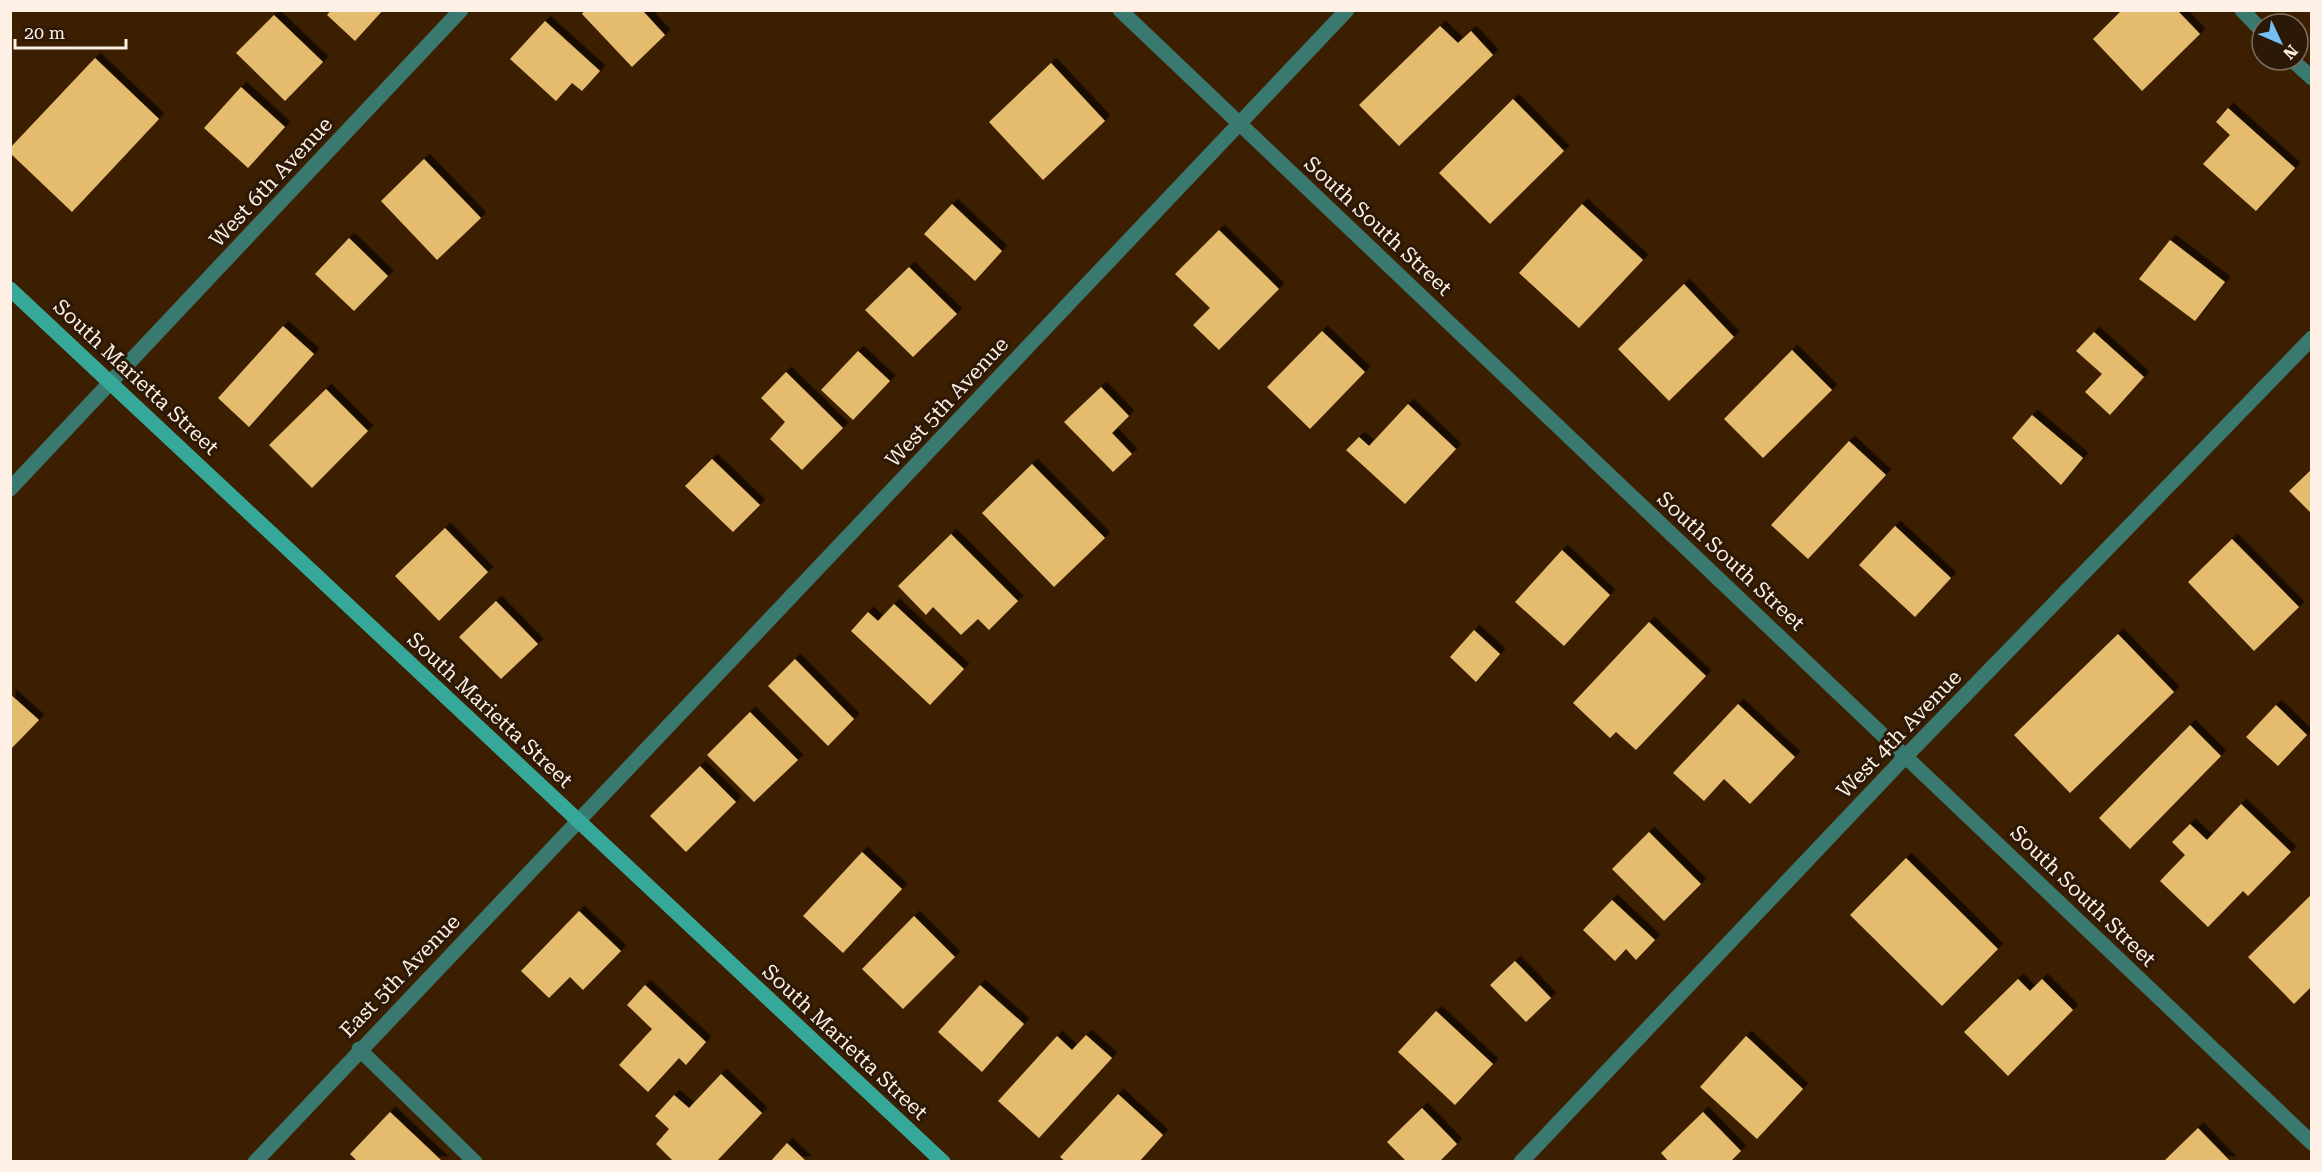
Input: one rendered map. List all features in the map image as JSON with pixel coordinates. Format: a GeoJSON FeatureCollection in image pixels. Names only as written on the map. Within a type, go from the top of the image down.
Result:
{"type":"FeatureCollection","features":[{"type":"Feature","properties":{"kind":"main road","name":"South Marietta Street"},"geometry":{"type":"LineString","coordinates":[[10,289],[943,1161]]}},
{"type":"Feature","properties":{"kind":"street","name":"West 6th Avenue"},"geometry":{"type":"LineString","coordinates":[[10,489],[461,10]]}},
{"type":"Feature","properties":{"kind":"street","name":"South South Street"},"geometry":{"type":"LineString","coordinates":[[1120,10],[2312,1143]]}},
{"type":"Feature","properties":{"kind":"street","name":"West 5th Avenue"},"geometry":{"type":"LineString","coordinates":[[578,822],[1347,10]]}},
{"type":"Feature","properties":{"kind":"street","name":"West 4th Avenue"},"geometry":{"type":"LineString","coordinates":[[1521,1161],[1906,756],[2312,338]]}},
{"type":"Feature","properties":{"kind":"street","name":"East 5th Avenue"},"geometry":{"type":"LineString","coordinates":[[255,1161],[578,822]]}},
{"type":"Feature","properties":{"kind":"street"},"geometry":{"type":"LineString","coordinates":[[359,1050],[475,1161]]}},
{"type":"Feature","properties":{"kind":"building"},"geometry":{"type":"Polygon","coordinates":[[[331,10],[383,10],[355,41],[327,15],[331,10]]]}},
{"type":"Feature","properties":{"kind":"building"},"geometry":{"type":"Polygon","coordinates":[[[585,10],[642,10],[665,35],[632,67],[582,14],[585,10]]]}},
{"type":"Feature","properties":{"kind":"building"},"geometry":{"type":"Polygon","coordinates":[[[2122,10],[2177,10],[2200,34],[2142,91],[2093,39],[2122,10]]]}},
{"type":"Feature","properties":{"kind":"building"},"geometry":{"type":"Polygon","coordinates":[[[274,15],[323,62],[285,101],[236,53],[274,15]]]}},
{"type":"Feature","properties":{"kind":"building"},"geometry":{"type":"Polygon","coordinates":[[[545,21],[600,71],[582,91],[572,83],[556,101],[510,59],[545,21]]]}},
{"type":"Feature","properties":{"kind":"building"},"geometry":{"type":"Polygon","coordinates":[[[1440,26],[1458,43],[1471,31],[1493,55],[1399,146],[1359,105],[1440,26]]]}},
{"type":"Feature","properties":{"kind":"building"},"geometry":{"type":"Polygon","coordinates":[[[95,58],[159,119],[72,212],[10,153],[10,148],[95,58]]]}},
{"type":"Feature","properties":{"kind":"building"},"geometry":{"type":"Polygon","coordinates":[[[1051,63],[1105,121],[1043,180],[989,122],[1051,63]]]}},
{"type":"Feature","properties":{"kind":"building"},"geometry":{"type":"Polygon","coordinates":[[[241,87],[285,127],[248,168],[204,128],[241,87]]]}},
{"type":"Feature","properties":{"kind":"building"},"geometry":{"type":"Polygon","coordinates":[[[1513,99],[1564,151],[1490,224],[1439,173],[1513,99]]]}},
{"type":"Feature","properties":{"kind":"building"},"geometry":{"type":"Polygon","coordinates":[[[2228,108],[2295,168],[2256,211],[2203,164],[2230,135],[2216,122],[2228,108]]]}},
{"type":"Feature","properties":{"kind":"building"},"geometry":{"type":"Polygon","coordinates":[[[424,159],[481,218],[437,260],[381,201],[424,159]]]}},
{"type":"Feature","properties":{"kind":"building"},"geometry":{"type":"Polygon","coordinates":[[[952,204],[1002,251],[975,281],[924,234],[952,204]]]}},
{"type":"Feature","properties":{"kind":"building"},"geometry":{"type":"Polygon","coordinates":[[[1582,204],[1643,260],[1579,328],[1519,273],[1582,204]]]}},
{"type":"Feature","properties":{"kind":"building"},"geometry":{"type":"Polygon","coordinates":[[[1219,230],[1279,289],[1219,350],[1193,325],[1210,308],[1175,274],[1219,230]]]}},
{"type":"Feature","properties":{"kind":"building"},"geometry":{"type":"Polygon","coordinates":[[[349,238],[388,276],[354,311],[315,274],[349,238]]]}},
{"type":"Feature","properties":{"kind":"building"},"geometry":{"type":"Polygon","coordinates":[[[2170,240],[2225,282],[2195,321],[2139,279],[2170,240]]]}},
{"type":"Feature","properties":{"kind":"building"},"geometry":{"type":"Polygon","coordinates":[[[909,267],[957,314],[913,357],[865,310],[909,267]]]}},
{"type":"Feature","properties":{"kind":"building"},"geometry":{"type":"Polygon","coordinates":[[[1684,284],[1734,337],[1669,401],[1618,349],[1684,284]]]}},
{"type":"Feature","properties":{"kind":"building"},"geometry":{"type":"Polygon","coordinates":[[[283,326],[314,354],[249,427],[218,398],[283,326]]]}},
{"type":"Feature","properties":{"kind":"building"},"geometry":{"type":"Polygon","coordinates":[[[1322,331],[1365,372],[1310,429],[1267,387],[1322,331]]]}},
{"type":"Feature","properties":{"kind":"building"},"geometry":{"type":"Polygon","coordinates":[[[2094,332],[2144,377],[2110,415],[2085,392],[2102,374],[2076,351],[2094,332]]]}},
{"type":"Feature","properties":{"kind":"building"},"geometry":{"type":"Polygon","coordinates":[[[1792,350],[1832,390],[1763,458],[1724,419],[1792,350]]]}},
{"type":"Feature","properties":{"kind":"building"},"geometry":{"type":"Polygon","coordinates":[[[858,351],[890,381],[853,420],[821,390],[858,351]]]}},
{"type":"Feature","properties":{"kind":"building"},"geometry":{"type":"Polygon","coordinates":[[[786,372],[843,428],[802,470],[770,439],[785,422],[761,398],[786,372]]]}},
{"type":"Feature","properties":{"kind":"building"},"geometry":{"type":"Polygon","coordinates":[[[1101,387],[1129,416],[1112,433],[1132,454],[1113,472],[1064,422],[1101,387]]]}},
{"type":"Feature","properties":{"kind":"building"},"geometry":{"type":"Polygon","coordinates":[[[326,389],[368,431],[312,488],[269,445],[326,389]]]}},
{"type":"Feature","properties":{"kind":"building"},"geometry":{"type":"Polygon","coordinates":[[[1408,404],[1456,449],[1405,504],[1346,450],[1359,437],[1369,446],[1408,404]]]}},
{"type":"Feature","properties":{"kind":"building"},"geometry":{"type":"Polygon","coordinates":[[[2032,415],[2083,458],[2061,485],[2012,438],[2032,415]]]}},
{"type":"Feature","properties":{"kind":"building"},"geometry":{"type":"Polygon","coordinates":[[[1849,441],[1886,475],[1808,559],[1771,525],[1849,441]]]}},
{"type":"Feature","properties":{"kind":"building"},"geometry":{"type":"Polygon","coordinates":[[[712,459],[760,505],[733,532],[685,486],[712,459]]]}},
{"type":"Feature","properties":{"kind":"building"},"geometry":{"type":"Polygon","coordinates":[[[1032,464],[1105,538],[1054,587],[982,513],[1032,464]]]}},
{"type":"Feature","properties":{"kind":"building"},"geometry":{"type":"Polygon","coordinates":[[[2312,469],[2312,514],[2289,491],[2312,469]]]}},
{"type":"Feature","properties":{"kind":"building"},"geometry":{"type":"Polygon","coordinates":[[[1895,526],[1951,578],[1915,617],[1859,565],[1895,526]]]}},
{"type":"Feature","properties":{"kind":"building"},"geometry":{"type":"Polygon","coordinates":[[[445,528],[488,572],[439,621],[395,576],[445,528]]]}},
{"type":"Feature","properties":{"kind":"building"},"geometry":{"type":"Polygon","coordinates":[[[951,534],[1018,601],[989,630],[978,619],[961,635],[933,607],[926,615],[898,586],[951,534]]]}},
{"type":"Feature","properties":{"kind":"building"},"geometry":{"type":"Polygon","coordinates":[[[2232,539],[2299,607],[2254,651],[2188,582],[2232,539]]]}},
{"type":"Feature","properties":{"kind":"building"},"geometry":{"type":"Polygon","coordinates":[[[1562,550],[1610,595],[1564,646],[1515,602],[1562,550]]]}},
{"type":"Feature","properties":{"kind":"building"},"geometry":{"type":"Polygon","coordinates":[[[496,601],[538,644],[501,679],[459,637],[496,601]]]}},
{"type":"Feature","properties":{"kind":"building"},"geometry":{"type":"Polygon","coordinates":[[[894,604],[964,669],[930,705],[851,631],[868,612],[878,621],[894,604]]]}},
{"type":"Feature","properties":{"kind":"building"},"geometry":{"type":"Polygon","coordinates":[[[1649,622],[1706,676],[1636,750],[1616,732],[1610,738],[1573,703],[1649,622]]]}},
{"type":"Feature","properties":{"kind":"building"},"geometry":{"type":"Polygon","coordinates":[[[1474,630],[1500,654],[1476,682],[1450,657],[1474,630]]]}},
{"type":"Feature","properties":{"kind":"building"},"geometry":{"type":"Polygon","coordinates":[[[2118,634],[2174,692],[2070,793],[2014,735],[2118,634]]]}},
{"type":"Feature","properties":{"kind":"building"},"geometry":{"type":"Polygon","coordinates":[[[795,659],[854,719],[828,746],[768,686],[795,659]]]}},
{"type":"Feature","properties":{"kind":"building"},"geometry":{"type":"Polygon","coordinates":[[[10,694],[39,720],[10,750],[10,694]]]}},
{"type":"Feature","properties":{"kind":"building"},"geometry":{"type":"Polygon","coordinates":[[[1738,704],[1795,757],[1750,804],[1724,779],[1704,801],[1673,773],[1738,704]]]}},
{"type":"Feature","properties":{"kind":"building"},"geometry":{"type":"Polygon","coordinates":[[[2276,705],[2307,735],[2278,766],[2246,737],[2276,705]]]}},
{"type":"Feature","properties":{"kind":"building"},"geometry":{"type":"Polygon","coordinates":[[[750,712],[798,760],[754,802],[707,755],[750,712]]]}},
{"type":"Feature","properties":{"kind":"building"},"geometry":{"type":"Polygon","coordinates":[[[2190,725],[2221,756],[2130,849],[2099,818],[2190,725]]]}},
{"type":"Feature","properties":{"kind":"building"},"geometry":{"type":"Polygon","coordinates":[[[700,766],[736,802],[686,852],[650,816],[700,766]]]}},
{"type":"Feature","properties":{"kind":"building"},"geometry":{"type":"Polygon","coordinates":[[[2241,804],[2291,852],[2248,896],[2243,891],[2208,927],[2160,881],[2185,855],[2172,842],[2190,824],[2207,840],[2241,804]]]}},
{"type":"Feature","properties":{"kind":"building"},"geometry":{"type":"Polygon","coordinates":[[[1649,832],[1701,884],[1664,921],[1612,869],[1649,832]]]}},
{"type":"Feature","properties":{"kind":"building"},"geometry":{"type":"Polygon","coordinates":[[[862,852],[902,889],[843,953],[803,916],[862,852]]]}},
{"type":"Feature","properties":{"kind":"building"},"geometry":{"type":"Polygon","coordinates":[[[1906,858],[1998,949],[1942,1006],[1850,915],[1906,858]]]}},
{"type":"Feature","properties":{"kind":"building"},"geometry":{"type":"Polygon","coordinates":[[[2312,894],[2312,986],[2294,1004],[2248,957],[2312,894]]]}},
{"type":"Feature","properties":{"kind":"building"},"geometry":{"type":"Polygon","coordinates":[[[1612,900],[1655,940],[1636,960],[1626,949],[1615,961],[1583,930],[1612,900]]]}},
{"type":"Feature","properties":{"kind":"building"},"geometry":{"type":"Polygon","coordinates":[[[579,911],[621,951],[583,990],[570,977],[549,998],[521,971],[579,911]]]}},
{"type":"Feature","properties":{"kind":"building"},"geometry":{"type":"Polygon","coordinates":[[[914,916],[955,957],[903,1009],[862,969],[914,916]]]}},
{"type":"Feature","properties":{"kind":"building"},"geometry":{"type":"Polygon","coordinates":[[[1515,961],[1551,998],[1526,1022],[1490,985],[1515,961]]]}},
{"type":"Feature","properties":{"kind":"building"},"geometry":{"type":"Polygon","coordinates":[[[2018,979],[2030,991],[2042,979],[2073,1010],[2008,1076],[1964,1032],[2018,979]]]}},
{"type":"Feature","properties":{"kind":"building"},"geometry":{"type":"Polygon","coordinates":[[[645,985],[706,1042],[686,1065],[679,1058],[648,1092],[619,1065],[652,1029],[627,1005],[645,985]]]}},
{"type":"Feature","properties":{"kind":"building"},"geometry":{"type":"Polygon","coordinates":[[[980,985],[1024,1024],[982,1072],[938,1032],[980,985]]]}},
{"type":"Feature","properties":{"kind":"building"},"geometry":{"type":"Polygon","coordinates":[[[1436,1011],[1493,1064],[1455,1105],[1398,1052],[1436,1011]]]}},
{"type":"Feature","properties":{"kind":"building"},"geometry":{"type":"Polygon","coordinates":[[[1086,1035],[1112,1058],[1039,1138],[998,1101],[1057,1036],[1072,1050],[1086,1035]]]}},
{"type":"Feature","properties":{"kind":"building"},"geometry":{"type":"Polygon","coordinates":[[[1746,1036],[1803,1089],[1757,1139],[1700,1087],[1746,1036]]]}},
{"type":"Feature","properties":{"kind":"building"},"geometry":{"type":"Polygon","coordinates":[[[721,1074],[762,1113],[716,1162],[674,1162],[656,1144],[669,1129],[655,1116],[674,1095],[689,1108],[721,1074]]]}},
{"type":"Feature","properties":{"kind":"building"},"geometry":{"type":"Polygon","coordinates":[[[1118,1094],[1163,1135],[1139,1162],[1066,1162],[1060,1157],[1118,1094]]]}},
{"type":"Feature","properties":{"kind":"building"},"geometry":{"type":"Polygon","coordinates":[[[1422,1108],[1457,1144],[1439,1162],[1407,1162],[1387,1142],[1422,1108]]]}},
{"type":"Feature","properties":{"kind":"building"},"geometry":{"type":"Polygon","coordinates":[[[390,1112],[443,1162],[358,1162],[350,1154],[390,1112]]]}},
{"type":"Feature","properties":{"kind":"building"},"geometry":{"type":"Polygon","coordinates":[[[1703,1112],[1741,1151],[1730,1162],[1669,1162],[1661,1153],[1703,1112]]]}},
{"type":"Feature","properties":{"kind":"building"},"geometry":{"type":"Polygon","coordinates":[[[2198,1128],[2231,1162],[2163,1162],[2198,1128]]]}},
{"type":"Feature","properties":{"kind":"building"},"geometry":{"type":"Polygon","coordinates":[[[787,1143],[807,1162],[770,1162],[787,1143]]]}}]}
